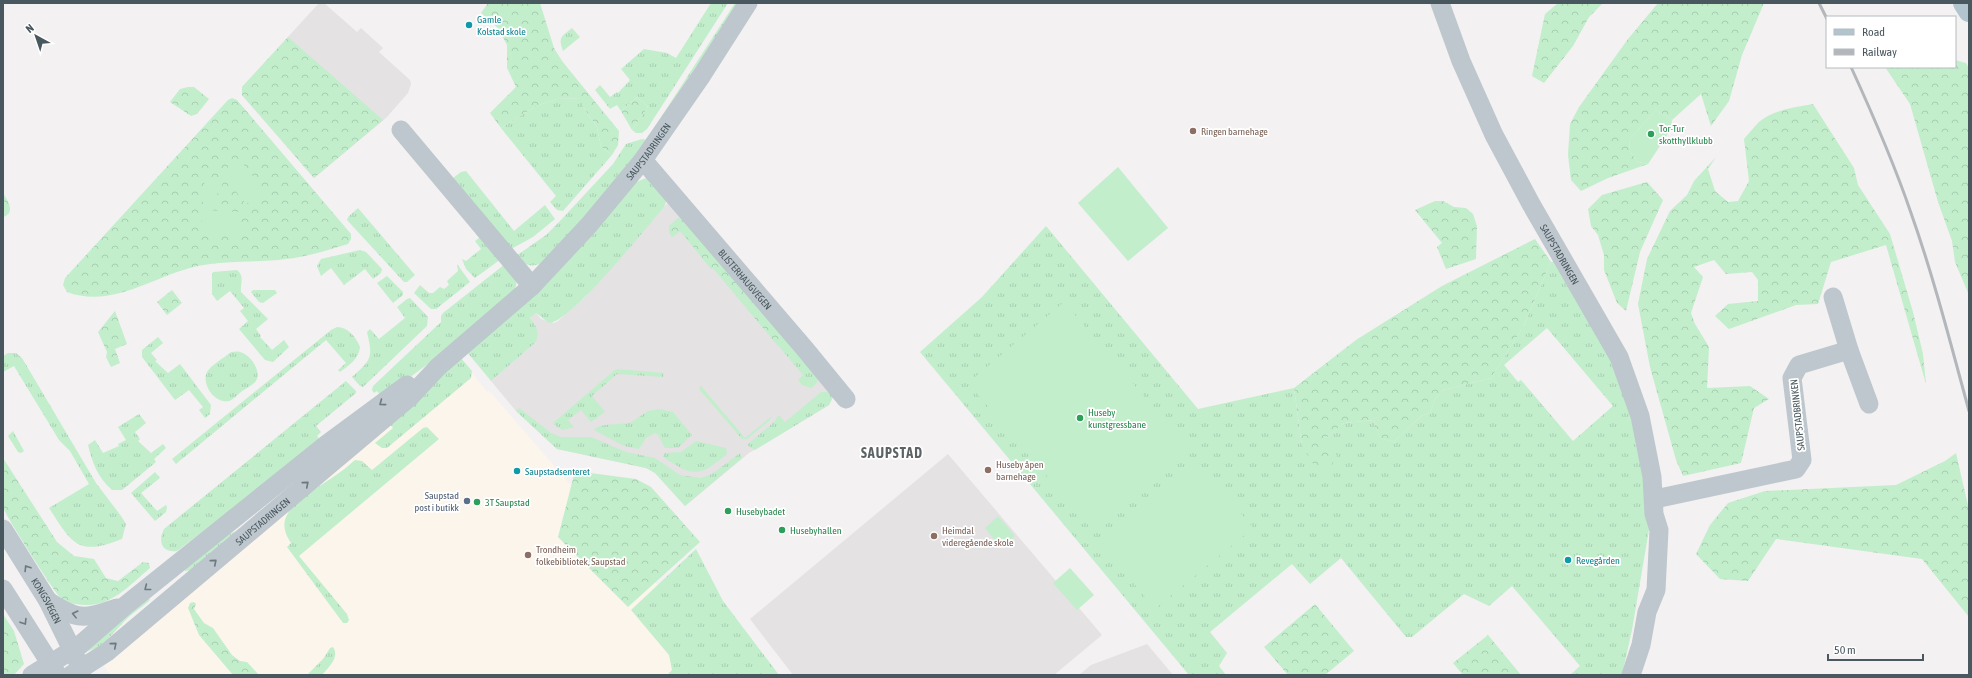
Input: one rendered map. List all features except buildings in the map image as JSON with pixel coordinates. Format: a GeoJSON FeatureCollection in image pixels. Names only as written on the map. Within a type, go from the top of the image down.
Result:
{"type":"FeatureCollection","features":[{"type":"Feature","properties":{"kind":"main road"},"geometry":{"type":"LineString","coordinates":[[1964,3],[1969,11]]}},
{"type":"Feature","properties":{"kind":"street","name":"SAUPSTADRINGEN"},"geometry":{"type":"LineString","coordinates":[[80,673],[410,397],[438,367],[532,286],[589,225],[643,160],[702,75],[748,3]]}},
{"type":"Feature","properties":{"kind":"street","name":"SAUPSTADRINGEN"},"geometry":{"type":"LineString","coordinates":[[1440,3],[1461,61],[1494,135],[1531,204],[1619,357],[1640,416],[1659,530],[1656,590],[1647,612],[1641,645],[1631,675]]}},
{"type":"Feature","properties":{"kind":"street"},"geometry":{"type":"LineString","coordinates":[[401,130],[532,286]]}},
{"type":"Feature","properties":{"kind":"street","name":"BLISTERHAUGVEGEN"},"geometry":{"type":"LineString","coordinates":[[643,160],[846,399]]}},
{"type":"Feature","properties":{"kind":"street"},"geometry":{"type":"LineString","coordinates":[[1833,297],[1849,350],[1869,404]]}},
{"type":"Feature","properties":{"kind":"street","name":"SAUPSTADBRINKEN"},"geometry":{"type":"LineString","coordinates":[[1655,506],[1796,469],[1802,460],[1792,378],[1799,365],[1849,350]]}},
{"type":"Feature","properties":{"kind":"street","name":"SAUPSTADRINGEN"},"geometry":{"type":"LineString","coordinates":[[32,675],[54,670],[72,651],[126,605],[327,444],[403,387],[438,367]]}},
{"type":"Feature","properties":{"kind":"street","name":"KONGSVEGEN"},"geometry":{"type":"LineString","coordinates":[[3,529],[48,601],[72,651],[80,673]]}},
{"type":"Feature","properties":{"kind":"street"},"geometry":{"type":"LineString","coordinates":[[3,589],[54,670]]}},
{"type":"Feature","properties":{"kind":"street","name":"SAUPSTADRINGEN"},"geometry":{"type":"LineString","coordinates":[[48,601],[63,611],[75,615],[90,617],[126,605]]}},
{"type":"Feature","properties":{"kind":"shaded area"},"geometry":{"type":"Polygon","coordinates":[[[319,3],[324,3],[357,32],[361,28],[383,48],[379,52],[410,80],[411,84],[408,93],[386,118],[314,178],[242,95],[242,87],[319,3]]]}},
{"type":"Feature","properties":{"kind":"shaded area"},"geometry":{"type":"Polygon","coordinates":[[[670,200],[834,395],[829,405],[749,453],[685,506],[655,473],[646,468],[557,449],[516,411],[491,381],[535,343],[535,324],[530,318],[536,313],[541,319],[554,323],[558,321],[584,298],[670,200]]]}},
{"type":"Feature","properties":{"kind":"shaded area"},"geometry":{"type":"Polygon","coordinates":[[[460,357],[487,392],[489,391],[492,394],[712,648],[683,675],[110,675],[96,653],[460,357]]]}},
{"type":"Feature","properties":{"kind":"shaded area","name":"Heimdal videregående skole"},"geometry":{"type":"Polygon","coordinates":[[[948,454],[1102,635],[1054,675],[793,675],[750,619],[948,454]]]}},
{"type":"Feature","properties":{"kind":"shaded area"},"geometry":{"type":"Polygon","coordinates":[[[1147,644],[1173,675],[1079,675],[1091,665],[1147,644]]]}},
{"type":"Feature","properties":{"kind":"green space"},"geometry":{"type":"Polygon","coordinates":[[[488,3],[540,3],[554,48],[562,61],[619,131],[618,145],[612,155],[601,147],[597,127],[584,108],[580,98],[557,99],[536,106],[501,128],[490,113],[516,87],[507,68],[507,45],[498,28],[481,13],[488,3]]]}},
{"type":"Feature","properties":{"kind":"green space"},"geometry":{"type":"Polygon","coordinates":[[[711,3],[728,3],[647,129],[642,133],[636,133],[632,130],[648,107],[637,97],[621,111],[617,105],[610,109],[595,90],[600,85],[610,97],[617,92],[618,93],[630,80],[621,69],[644,49],[667,53],[676,58],[711,3]]]}},
{"type":"Feature","properties":{"kind":"green space"},"geometry":{"type":"Polygon","coordinates":[[[735,3],[740,3],[652,131],[735,3]]]}},
{"type":"Feature","properties":{"kind":"green space"},"geometry":{"type":"Polygon","coordinates":[[[1558,3],[1603,3],[1589,17],[1573,46],[1544,83],[1532,76],[1545,14],[1558,3]]]}},
{"type":"Feature","properties":{"kind":"green space"},"geometry":{"type":"Polygon","coordinates":[[[1658,3],[1764,3],[1742,55],[1729,101],[1711,126],[1701,94],[1672,120],[1656,110],[1630,139],[1629,150],[1638,162],[1648,164],[1608,178],[1581,191],[1571,180],[1568,155],[1570,124],[1579,107],[1628,39],[1658,3]]]}},
{"type":"Feature","properties":{"kind":"green space"},"geometry":{"type":"Polygon","coordinates":[[[572,28],[580,37],[563,51],[561,40],[565,33],[572,28]]]}},
{"type":"Feature","properties":{"kind":"green space"},"geometry":{"type":"Polygon","coordinates":[[[288,37],[383,120],[314,178],[242,95],[242,87],[288,37]]]}},
{"type":"Feature","properties":{"kind":"green space"},"geometry":{"type":"Polygon","coordinates":[[[1956,60],[1966,63],[1969,68],[1969,295],[1955,262],[1952,241],[1938,202],[1910,104],[1886,68],[1956,68],[1956,60]]]}},
{"type":"Feature","properties":{"kind":"green space"},"geometry":{"type":"Polygon","coordinates":[[[194,87],[209,99],[197,114],[191,116],[170,102],[180,89],[194,87]]]}},
{"type":"Feature","properties":{"kind":"green space"},"geometry":{"type":"Polygon","coordinates":[[[637,97],[648,107],[632,130],[621,111],[637,97]]]}},
{"type":"Feature","properties":{"kind":"green space"},"geometry":{"type":"Polygon","coordinates":[[[232,98],[237,100],[351,234],[351,239],[348,244],[302,257],[198,266],[182,270],[117,294],[84,296],[67,292],[63,285],[65,278],[228,100],[232,98]]]}},
{"type":"Feature","properties":{"kind":"green space"},"geometry":{"type":"Polygon","coordinates":[[[581,98],[584,108],[597,127],[601,147],[612,155],[563,211],[557,210],[550,202],[556,196],[501,128],[536,106],[557,99],[581,98]]]}},
{"type":"Feature","properties":{"kind":"green space"},"geometry":{"type":"Polygon","coordinates":[[[1813,104],[1854,168],[1858,185],[1890,234],[1913,312],[1923,354],[1926,384],[1886,245],[1831,262],[1818,304],[1796,305],[1729,329],[1715,316],[1728,304],[1758,301],[1758,280],[1752,272],[1726,274],[1714,260],[1694,267],[1703,277],[1691,313],[1695,324],[1709,347],[1707,388],[1750,386],[1769,399],[1754,408],[1741,463],[1683,476],[1676,460],[1650,367],[1638,304],[1647,259],[1670,211],[1687,195],[1694,181],[1716,157],[1708,169],[1715,191],[1728,202],[1738,201],[1749,181],[1744,139],[1759,122],[1765,118],[1778,112],[1813,104]]]}},
{"type":"Feature","properties":{"kind":"green space","name":"Tor-Tur skotthyllklubb"},"geometry":{"type":"Polygon","coordinates":[[[1656,110],[1672,120],[1671,129],[1648,164],[1638,162],[1629,150],[1630,139],[1656,110]]]}},
{"type":"Feature","properties":{"kind":"green space"},"geometry":{"type":"Polygon","coordinates":[[[642,139],[648,140],[589,214],[542,263],[538,265],[528,265],[516,256],[546,235],[560,221],[613,164],[626,144],[642,139]]]}},
{"type":"Feature","properties":{"kind":"green space"},"geometry":{"type":"Polygon","coordinates":[[[239,159],[264,190],[246,204],[221,173],[239,159]]]}},
{"type":"Feature","properties":{"kind":"green space"},"geometry":{"type":"Polygon","coordinates":[[[1118,167],[1168,228],[1128,261],[1078,203],[1118,167]]]}},
{"type":"Feature","properties":{"kind":"green space"},"geometry":{"type":"Polygon","coordinates":[[[466,171],[514,231],[545,205],[555,219],[533,237],[511,249],[453,178],[461,172],[466,171]]]}},
{"type":"Feature","properties":{"kind":"green space"},"geometry":{"type":"Polygon","coordinates":[[[208,175],[223,183],[211,206],[197,199],[208,175]]]}},
{"type":"Feature","properties":{"kind":"green space"},"geometry":{"type":"Polygon","coordinates":[[[646,178],[652,179],[667,200],[664,207],[590,292],[573,308],[559,319],[549,323],[536,313],[530,318],[537,330],[535,343],[491,381],[467,352],[634,183],[646,178]]]}},
{"type":"Feature","properties":{"kind":"green space"},"geometry":{"type":"Polygon","coordinates":[[[1647,182],[1663,200],[1640,252],[1626,311],[1617,303],[1604,270],[1604,255],[1598,235],[1591,226],[1588,209],[1602,195],[1647,182]]]}},
{"type":"Feature","properties":{"kind":"green space"},"geometry":{"type":"Polygon","coordinates":[[[3,193],[9,203],[10,210],[7,215],[3,217],[3,193]]]}},
{"type":"Feature","properties":{"kind":"green space"},"geometry":{"type":"Polygon","coordinates":[[[1435,201],[1443,201],[1454,207],[1466,208],[1473,214],[1477,226],[1476,259],[1446,269],[1437,247],[1442,243],[1415,210],[1435,201]]]}},
{"type":"Feature","properties":{"kind":"green space"},"geometry":{"type":"Polygon","coordinates":[[[358,208],[415,275],[407,282],[404,282],[347,220],[348,217],[358,208]]]}},
{"type":"Feature","properties":{"kind":"green space"},"geometry":{"type":"Polygon","coordinates":[[[203,210],[240,212],[239,236],[201,233],[203,210]]]}},
{"type":"Feature","properties":{"kind":"green space"},"geometry":{"type":"Polygon","coordinates":[[[682,217],[787,339],[778,346],[713,268],[711,269],[681,231],[672,237],[669,232],[669,226],[678,218],[682,217]]]}},
{"type":"Feature","properties":{"kind":"green space"},"geometry":{"type":"Polygon","coordinates":[[[678,218],[818,376],[817,382],[814,386],[811,388],[802,385],[798,380],[803,375],[680,231],[672,237],[669,232],[669,226],[678,218]]]}},
{"type":"Feature","properties":{"kind":"green space"},"geometry":{"type":"Polygon","coordinates":[[[1046,226],[1198,409],[1294,388],[1302,446],[1326,438],[1344,423],[1374,420],[1380,438],[1394,442],[1421,416],[1430,413],[1435,399],[1443,390],[1491,378],[1523,327],[1551,262],[1562,260],[1615,358],[1655,494],[1632,630],[1622,675],[1570,675],[1580,666],[1512,586],[1489,606],[1464,594],[1412,637],[1406,637],[1341,558],[1310,584],[1292,564],[1210,632],[1227,653],[1219,666],[1226,675],[1189,675],[920,352],[982,297],[1046,226]],[[1547,328],[1504,365],[1518,382],[1521,380],[1573,441],[1613,406],[1547,328]]]}},
{"type":"Feature","properties":{"kind":"green space"},"geometry":{"type":"Polygon","coordinates":[[[482,238],[501,259],[475,278],[466,269],[462,259],[466,261],[481,249],[475,241],[482,238]]]}},
{"type":"Feature","properties":{"kind":"green space"},"geometry":{"type":"Polygon","coordinates":[[[1535,239],[1551,262],[1523,327],[1491,378],[1443,390],[1435,399],[1430,413],[1421,416],[1394,442],[1380,438],[1374,420],[1344,423],[1326,438],[1337,456],[1329,470],[1315,467],[1302,446],[1294,388],[1356,340],[1442,286],[1535,239]]]}},
{"type":"Feature","properties":{"kind":"green space"},"geometry":{"type":"Polygon","coordinates":[[[360,250],[366,252],[382,269],[381,273],[373,279],[365,269],[344,285],[331,268],[321,276],[317,266],[321,259],[360,250]]]}},
{"type":"Feature","properties":{"kind":"green space"},"geometry":{"type":"Polygon","coordinates":[[[457,264],[470,282],[436,309],[431,309],[414,293],[420,285],[429,293],[433,293],[440,287],[444,289],[449,285],[447,281],[458,271],[457,264]]]}},
{"type":"Feature","properties":{"kind":"green space"},"geometry":{"type":"Polygon","coordinates":[[[505,264],[517,279],[513,293],[444,352],[382,398],[377,391],[374,393],[372,390],[373,386],[441,322],[441,316],[443,313],[505,264]]]}},
{"type":"Feature","properties":{"kind":"green space"},"geometry":{"type":"Polygon","coordinates":[[[237,270],[242,277],[241,292],[268,319],[256,329],[261,336],[260,337],[272,350],[284,340],[289,347],[273,362],[265,360],[239,329],[248,321],[240,311],[244,308],[230,291],[217,301],[212,294],[213,272],[237,270]]]}},
{"type":"Feature","properties":{"kind":"green space"},"geometry":{"type":"Polygon","coordinates":[[[387,276],[403,292],[403,295],[393,303],[377,283],[387,276]]]}},
{"type":"Feature","properties":{"kind":"green space"},"geometry":{"type":"Polygon","coordinates":[[[172,290],[182,303],[167,315],[157,302],[172,290]]]}},
{"type":"Feature","properties":{"kind":"green space"},"geometry":{"type":"Polygon","coordinates":[[[253,290],[275,290],[277,293],[263,303],[259,302],[251,292],[253,290]]]}},
{"type":"Feature","properties":{"kind":"green space"},"geometry":{"type":"Polygon","coordinates":[[[410,298],[428,317],[427,326],[363,387],[360,386],[352,377],[364,366],[369,358],[370,347],[367,332],[370,329],[379,339],[405,318],[397,307],[410,298]]]}},
{"type":"Feature","properties":{"kind":"green space","name":"Huseby kunstgressbane"},"geometry":{"type":"Polygon","coordinates":[[[1064,302],[1191,452],[1095,533],[968,383],[1064,302]]]}},
{"type":"Feature","properties":{"kind":"green space"},"geometry":{"type":"Polygon","coordinates":[[[115,311],[127,344],[115,349],[120,363],[111,367],[106,357],[107,352],[98,332],[115,311]]]}},
{"type":"Feature","properties":{"kind":"green space"},"geometry":{"type":"Polygon","coordinates":[[[341,327],[351,333],[360,347],[358,355],[350,364],[340,372],[338,370],[346,363],[326,340],[176,464],[172,459],[331,330],[341,327]]]}},
{"type":"Feature","properties":{"kind":"green space"},"geometry":{"type":"Polygon","coordinates":[[[158,337],[163,343],[151,353],[157,360],[155,361],[168,373],[180,364],[211,405],[210,414],[205,418],[199,410],[203,407],[189,390],[175,400],[142,357],[142,350],[158,337]]]}},
{"type":"Feature","properties":{"kind":"green space"},"geometry":{"type":"Polygon","coordinates":[[[231,352],[244,353],[248,356],[256,368],[257,377],[255,382],[232,400],[224,401],[214,396],[210,392],[206,382],[206,377],[207,372],[211,367],[231,352]]]}},
{"type":"Feature","properties":{"kind":"green space"},"geometry":{"type":"Polygon","coordinates":[[[8,353],[16,353],[22,358],[96,483],[126,524],[122,539],[95,547],[77,543],[70,538],[49,508],[89,484],[70,451],[59,440],[14,366],[3,372],[3,356],[8,353]]]}},
{"type":"Feature","properties":{"kind":"green space"},"geometry":{"type":"Polygon","coordinates":[[[460,357],[472,371],[471,378],[387,448],[382,448],[375,443],[393,428],[387,420],[460,357]]]}},
{"type":"Feature","properties":{"kind":"green space"},"geometry":{"type":"Polygon","coordinates":[[[616,369],[664,373],[663,377],[617,374],[592,396],[605,412],[591,422],[581,410],[568,420],[574,427],[563,430],[553,423],[616,369]]]}},
{"type":"Feature","properties":{"kind":"green space"},"geometry":{"type":"Polygon","coordinates":[[[346,381],[356,391],[356,393],[316,426],[321,432],[317,436],[322,442],[177,551],[167,550],[164,548],[161,538],[164,529],[346,381]]]}},
{"type":"Feature","properties":{"kind":"green space"},"geometry":{"type":"Polygon","coordinates":[[[701,386],[745,438],[772,416],[770,420],[747,439],[742,439],[699,389],[701,386]]]}},
{"type":"Feature","properties":{"kind":"green space"},"geometry":{"type":"Polygon","coordinates":[[[821,392],[831,392],[834,395],[829,405],[755,450],[747,445],[774,422],[779,415],[785,422],[821,392]]]}},
{"type":"Feature","properties":{"kind":"green space"},"geometry":{"type":"Polygon","coordinates":[[[519,408],[551,433],[561,437],[591,437],[626,452],[655,458],[680,475],[701,478],[712,474],[740,453],[742,458],[685,506],[655,473],[646,468],[557,449],[516,411],[519,408]]]}},
{"type":"Feature","properties":{"kind":"green space"},"geometry":{"type":"Polygon","coordinates":[[[660,409],[673,412],[692,435],[678,448],[665,448],[658,435],[655,433],[646,438],[639,449],[624,446],[594,430],[597,427],[605,425],[630,423],[648,411],[660,409]]]}},
{"type":"Feature","properties":{"kind":"green space"},"geometry":{"type":"Polygon","coordinates":[[[139,414],[146,423],[135,432],[140,439],[138,441],[151,453],[163,444],[166,448],[154,459],[156,462],[122,490],[112,490],[99,475],[91,458],[88,445],[95,440],[103,453],[119,446],[118,444],[126,440],[118,427],[139,414]]]}},
{"type":"Feature","properties":{"kind":"green space"},"geometry":{"type":"Polygon","coordinates":[[[427,427],[439,439],[299,556],[347,614],[349,620],[347,623],[343,623],[287,547],[291,543],[285,531],[284,524],[286,517],[300,499],[339,473],[355,460],[362,461],[372,470],[423,428],[427,427]]]}},
{"type":"Feature","properties":{"kind":"green space"},"geometry":{"type":"Polygon","coordinates":[[[13,431],[24,451],[21,453],[18,452],[8,436],[13,431]]]}},
{"type":"Feature","properties":{"kind":"green space"},"geometry":{"type":"Polygon","coordinates":[[[696,441],[726,448],[727,454],[709,468],[697,472],[691,472],[684,469],[663,456],[665,453],[681,452],[696,441]]]}},
{"type":"Feature","properties":{"kind":"green space"},"geometry":{"type":"Polygon","coordinates":[[[1956,453],[1969,510],[1969,617],[1922,559],[1776,539],[1748,581],[1720,579],[1696,554],[1710,525],[1728,503],[1765,491],[1896,485],[1945,461],[1956,453]]]}},
{"type":"Feature","properties":{"kind":"green space"},"geometry":{"type":"Polygon","coordinates":[[[3,458],[57,542],[74,556],[94,559],[106,578],[118,581],[143,562],[149,563],[150,568],[115,597],[98,604],[73,604],[60,597],[39,568],[3,507],[3,458]]]}},
{"type":"Feature","properties":{"kind":"green space"},"geometry":{"type":"Polygon","coordinates":[[[1199,463],[1253,528],[1155,609],[1102,545],[1199,463]]]}},
{"type":"Feature","properties":{"kind":"green space"},"geometry":{"type":"Polygon","coordinates":[[[575,471],[636,479],[651,487],[700,542],[628,607],[558,537],[575,471]]]}},
{"type":"Feature","properties":{"kind":"green space"},"geometry":{"type":"Polygon","coordinates":[[[155,472],[160,478],[141,493],[157,511],[166,505],[167,507],[166,512],[155,521],[131,493],[155,472]]]}},
{"type":"Feature","properties":{"kind":"green space"},"geometry":{"type":"Polygon","coordinates":[[[998,516],[1015,536],[1001,548],[985,528],[998,516]]]}},
{"type":"Feature","properties":{"kind":"green space"},"geometry":{"type":"Polygon","coordinates":[[[236,531],[192,570],[185,571],[184,569],[219,539],[236,531]]]}},
{"type":"Feature","properties":{"kind":"green space"},"geometry":{"type":"Polygon","coordinates":[[[696,549],[723,601],[779,675],[667,675],[672,670],[669,655],[631,610],[696,549]]]}},
{"type":"Feature","properties":{"kind":"green space"},"geometry":{"type":"Polygon","coordinates":[[[1070,568],[1094,595],[1077,610],[1053,583],[1070,568]]]}},
{"type":"Feature","properties":{"kind":"green space"},"geometry":{"type":"Polygon","coordinates":[[[149,598],[150,600],[128,618],[105,642],[95,648],[83,652],[149,598]]]}},
{"type":"Feature","properties":{"kind":"green space"},"geometry":{"type":"Polygon","coordinates":[[[194,602],[196,604],[194,609],[204,623],[213,628],[232,655],[240,661],[247,662],[259,675],[233,675],[199,635],[188,608],[190,603],[194,602]]]}},
{"type":"Feature","properties":{"kind":"green space"},"geometry":{"type":"Polygon","coordinates":[[[1315,604],[1354,651],[1325,675],[1288,675],[1264,647],[1315,604]]]}},
{"type":"Feature","properties":{"kind":"green space"},"geometry":{"type":"Polygon","coordinates":[[[3,614],[14,631],[24,664],[14,675],[3,675],[3,614]]]}},
{"type":"Feature","properties":{"kind":"green space"},"geometry":{"type":"Polygon","coordinates":[[[1488,635],[1521,675],[1463,675],[1453,663],[1488,635]]]}},
{"type":"Feature","properties":{"kind":"green space"},"geometry":{"type":"Polygon","coordinates":[[[333,647],[335,654],[333,662],[322,675],[307,675],[323,659],[330,648],[333,647]]]}},
{"type":"Feature","properties":{"kind":"railway"},"geometry":{"type":"LineString","coordinates":[[1819,3],[1826,17]]}},
{"type":"Feature","properties":{"kind":"railway"},"geometry":{"type":"LineString","coordinates":[[1851,68],[1883,139],[1911,213],[1935,287],[1969,411]]}},
{"type":"Feature","properties":{"kind":"place","name":"Gamle Kolstad skole"},"geometry":{"type":"Point","coordinates":[469,25]}},
{"type":"Feature","properties":{"kind":"place","name":"Ringen barnehage"},"geometry":{"type":"Point","coordinates":[1193,131]}},
{"type":"Feature","properties":{"kind":"place","name":"Tor-Tur skotthyllklubb"},"geometry":{"type":"Point","coordinates":[1651,134]}},
{"type":"Feature","properties":{"kind":"place","name":"Huseby kunstgressbane"},"geometry":{"type":"Point","coordinates":[1080,418]}},
{"type":"Feature","properties":{"kind":"place","name":"Huseby åpen barnehage"},"geometry":{"type":"Point","coordinates":[988,470]}},
{"type":"Feature","properties":{"kind":"place","name":"Saupstadsenteret"},"geometry":{"type":"Point","coordinates":[517,471]}},
{"type":"Feature","properties":{"kind":"place","name":"Saupstad post i butikk"},"geometry":{"type":"Point","coordinates":[467,501]}},
{"type":"Feature","properties":{"kind":"place","name":"3T Saupstad"},"geometry":{"type":"Point","coordinates":[477,502]}},
{"type":"Feature","properties":{"kind":"place","name":"Husebybadet"},"geometry":{"type":"Point","coordinates":[728,511]}},
{"type":"Feature","properties":{"kind":"place","name":"Husebyhallen"},"geometry":{"type":"Point","coordinates":[782,530]}},
{"type":"Feature","properties":{"kind":"place","name":"Heimdal videregående skole"},"geometry":{"type":"Point","coordinates":[934,536]}},
{"type":"Feature","properties":{"kind":"place","name":"Trondheim folkebibliotek, Saupstad"},"geometry":{"type":"Point","coordinates":[528,555]}},
{"type":"Feature","properties":{"kind":"place","name":"Revegården"},"geometry":{"type":"Point","coordinates":[1568,560]}},
{"type":"Feature","properties":{"kind":"district","name":"SAUPSTAD"},"geometry":{"type":"Point","coordinates":[892,453]}}]}
